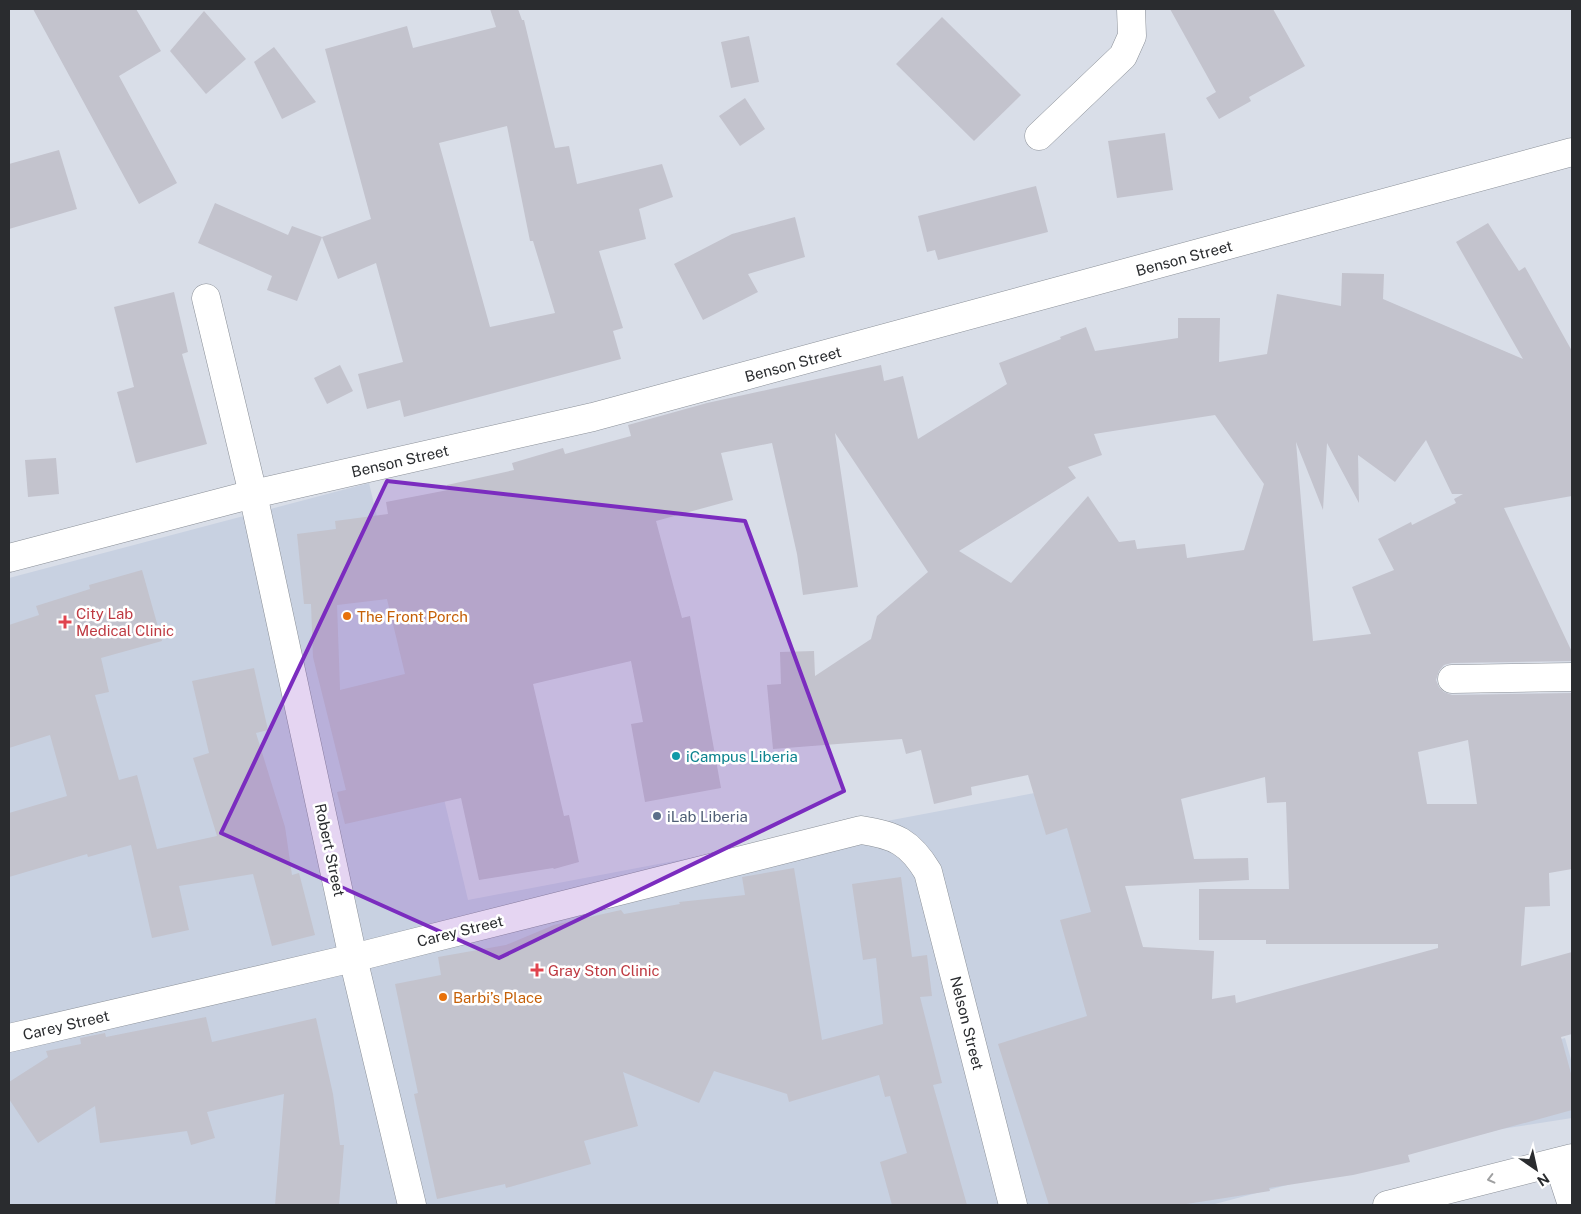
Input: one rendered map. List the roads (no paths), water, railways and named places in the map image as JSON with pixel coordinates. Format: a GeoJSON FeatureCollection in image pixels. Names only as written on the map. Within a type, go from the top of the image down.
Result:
{"type":"FeatureCollection","features":[{"type":"Feature","properties":{"kind":"street"},"geometry":{"type":"LineString","coordinates":[[1039,136],[1123,56],[1132,36],[1132,9]]}},
{"type":"Feature","properties":{"kind":"street","name":"Benson Street"},"geometry":{"type":"LineString","coordinates":[[9,558],[253,494],[593,416],[1572,152]]}},
{"type":"Feature","properties":{"kind":"street","name":"Robert Street"},"geometry":{"type":"LineString","coordinates":[[206,298],[253,494],[353,958],[412,1205]]}},
{"type":"Feature","properties":{"kind":"street"},"geometry":{"type":"LineString","coordinates":[[1452,679],[1572,677]]}},
{"type":"Feature","properties":{"kind":"street","name":"Carey Street"},"geometry":{"type":"LineString","coordinates":[[9,1038],[353,958],[861,830],[888,834],[909,846]]}},
{"type":"Feature","properties":{"kind":"street","name":"Nelson Street"},"geometry":{"type":"LineString","coordinates":[[909,846],[928,872],[938,906],[1013,1205]]}},
{"type":"Feature","properties":{"kind":"street"},"geometry":{"type":"LineString","coordinates":[[1387,1205],[1565,1160],[1572,1205]]}},
{"type":"Feature","properties":{"kind":"place","name":"The Front Porch"},"geometry":{"type":"Point","coordinates":[347,616]}},
{"type":"Feature","properties":{"kind":"place","name":"City Lab Medical Clinic"},"geometry":{"type":"Point","coordinates":[65,622]}},
{"type":"Feature","properties":{"kind":"place","name":"iCampus Liberia"},"geometry":{"type":"Point","coordinates":[676,756]}},
{"type":"Feature","properties":{"kind":"place","name":"iLab Liberia"},"geometry":{"type":"Point","coordinates":[657,816]}},
{"type":"Feature","properties":{"kind":"place","name":"Gray Ston Clinic"},"geometry":{"type":"Point","coordinates":[537,970]}},
{"type":"Feature","properties":{"kind":"place","name":"Barbi’s Place"},"geometry":{"type":"Point","coordinates":[443,997]}}]}
